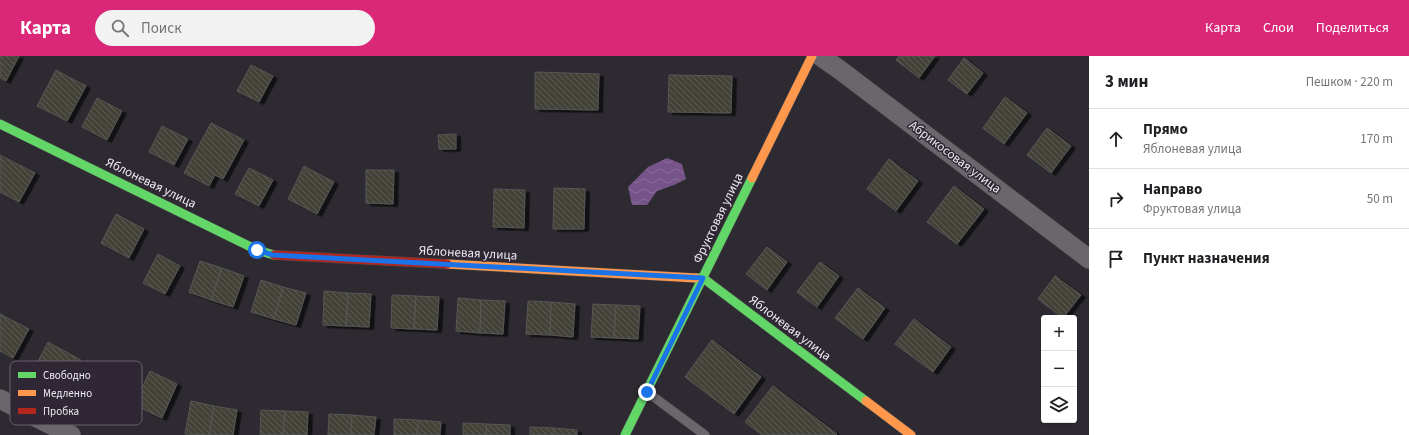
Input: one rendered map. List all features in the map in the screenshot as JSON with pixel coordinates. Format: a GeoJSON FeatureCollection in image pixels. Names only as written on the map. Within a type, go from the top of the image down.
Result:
{"type":"FeatureCollection","features":[{"type":"Feature","properties":{"kind":"street","name":"Фруктовая улица"},"geometry":{"type":"LineString","coordinates":[[625,435],[812,56]]}},
{"type":"Feature","properties":{"kind":"street","name":"Абрикосовая улица"},"geometry":{"type":"LineString","coordinates":[[820,56],[1089,259]]}},
{"type":"Feature","properties":{"kind":"street","name":"Яблоневая улица"},"geometry":{"type":"LineString","coordinates":[[0,124],[250,246],[273,255],[703,278],[911,435]]}},
{"type":"Feature","properties":{"kind":"street"},"geometry":{"type":"LineString","coordinates":[[0,400],[10,405]]}},
{"type":"Feature","properties":{"kind":"street"},"geometry":{"type":"LineString","coordinates":[[51,425],[71,435]]}},
{"type":"Feature","properties":{"kind":"lane"},"geometry":{"type":"LineString","coordinates":[[647,392],[705,435]]}},
{"type":"Feature","properties":{"kind":"water"},"geometry":{"type":"Polygon","coordinates":[[[667,158],[682,164],[686,179],[657,191],[647,205],[632,205],[628,187],[648,167],[667,158]]]}},
{"type":"Feature","properties":{"kind":"building"},"geometry":{"type":"Polygon","coordinates":[[[0,56],[19,56],[6,81],[0,78],[0,56]]]}},
{"type":"Feature","properties":{"kind":"building"},"geometry":{"type":"Polygon","coordinates":[[[899,56],[935,56],[919,78],[896,60],[899,56]]]}},
{"type":"Feature","properties":{"kind":"building"},"geometry":{"type":"Polygon","coordinates":[[[964,58],[983,73],[967,94],[948,80],[964,58]]]}},
{"type":"Feature","properties":{"kind":"building"},"geometry":{"type":"Polygon","coordinates":[[[251,65],[273,76],[259,102],[237,91],[251,65]]]}},
{"type":"Feature","properties":{"kind":"building"},"geometry":{"type":"Polygon","coordinates":[[[56,70],[86,86],[67,121],[37,106],[56,70]]]}},
{"type":"Feature","properties":{"kind":"building"},"geometry":{"type":"Polygon","coordinates":[[[535,72],[599,74],[598,110],[535,109],[535,72]]]}},
{"type":"Feature","properties":{"kind":"building"},"geometry":{"type":"Polygon","coordinates":[[[669,75],[732,76],[731,113],[668,112],[669,75]]]}},
{"type":"Feature","properties":{"kind":"building"},"geometry":{"type":"Polygon","coordinates":[[[1005,97],[1027,113],[1004,144],[983,128],[1005,97]]]}},
{"type":"Feature","properties":{"kind":"building"},"geometry":{"type":"Polygon","coordinates":[[[97,98],[122,111],[107,140],[82,127],[97,98]]]}},
{"type":"Feature","properties":{"kind":"building"},"geometry":{"type":"Polygon","coordinates":[[[211,123],[244,140],[223,179],[215,175],[209,186],[184,173],[211,123]]]}},
{"type":"Feature","properties":{"kind":"building"},"geometry":{"type":"Polygon","coordinates":[[[162,126],[188,139],[174,165],[149,152],[162,126]]]}},
{"type":"Feature","properties":{"kind":"building"},"geometry":{"type":"Polygon","coordinates":[[[1047,128],[1071,146],[1051,173],[1027,155],[1047,128]]]}},
{"type":"Feature","properties":{"kind":"building"},"geometry":{"type":"Polygon","coordinates":[[[456,134],[456,149],[439,149],[438,135],[456,134]]]}},
{"type":"Feature","properties":{"kind":"building"},"geometry":{"type":"Polygon","coordinates":[[[0,155],[35,173],[19,202],[0,192],[0,155]]]}},
{"type":"Feature","properties":{"kind":"building"},"geometry":{"type":"Polygon","coordinates":[[[889,159],[918,181],[896,211],[867,189],[889,159]]]}},
{"type":"Feature","properties":{"kind":"building"},"geometry":{"type":"Polygon","coordinates":[[[304,166],[334,182],[317,214],[288,199],[304,166]]]}},
{"type":"Feature","properties":{"kind":"building"},"geometry":{"type":"Polygon","coordinates":[[[249,168],[273,180],[259,206],[235,194],[249,168]]]}},
{"type":"Feature","properties":{"kind":"building"},"geometry":{"type":"Polygon","coordinates":[[[366,170],[394,170],[393,204],[366,203],[366,170]]]}},
{"type":"Feature","properties":{"kind":"building"},"geometry":{"type":"Polygon","coordinates":[[[954,186],[984,209],[957,244],[927,222],[954,186]]]}},
{"type":"Feature","properties":{"kind":"building"},"geometry":{"type":"Polygon","coordinates":[[[554,188],[585,189],[584,229],[553,229],[554,188]]]}},
{"type":"Feature","properties":{"kind":"building"},"geometry":{"type":"Polygon","coordinates":[[[494,189],[525,190],[524,228],[493,227],[494,189]]]}},
{"type":"Feature","properties":{"kind":"building"},"geometry":{"type":"Polygon","coordinates":[[[116,214],[144,229],[129,258],[101,243],[116,214]]]}},
{"type":"Feature","properties":{"kind":"building"},"geometry":{"type":"Polygon","coordinates":[[[767,247],[787,262],[767,290],[746,274],[767,247]]]}},
{"type":"Feature","properties":{"kind":"building"},"geometry":{"type":"Polygon","coordinates":[[[158,254],[180,266],[165,294],[143,283],[158,254]]]}},
{"type":"Feature","properties":{"kind":"building"},"geometry":{"type":"Polygon","coordinates":[[[200,261],[222,268],[211,300],[189,292],[200,261]]]}},
{"type":"Feature","properties":{"kind":"building"},"geometry":{"type":"Polygon","coordinates":[[[820,262],[839,276],[817,307],[797,292],[820,262]]]}},
{"type":"Feature","properties":{"kind":"building"},"geometry":{"type":"Polygon","coordinates":[[[222,268],[244,276],[233,307],[211,300],[222,268]]]}},
{"type":"Feature","properties":{"kind":"building"},"geometry":{"type":"Polygon","coordinates":[[[1055,276],[1081,295],[1065,315],[1059,315],[1038,299],[1055,276]]]}},
{"type":"Feature","properties":{"kind":"building"},"geometry":{"type":"Polygon","coordinates":[[[261,280],[283,287],[274,319],[251,312],[261,280]]]}},
{"type":"Feature","properties":{"kind":"building"},"geometry":{"type":"Polygon","coordinates":[[[283,287],[306,293],[296,325],[274,319],[283,287]]]}},
{"type":"Feature","properties":{"kind":"building"},"geometry":{"type":"Polygon","coordinates":[[[858,288],[885,308],[863,339],[835,318],[858,288]]]}},
{"type":"Feature","properties":{"kind":"building"},"geometry":{"type":"Polygon","coordinates":[[[324,291],[348,293],[346,326],[323,325],[324,291]]]}},
{"type":"Feature","properties":{"kind":"building"},"geometry":{"type":"Polygon","coordinates":[[[348,293],[371,294],[369,327],[346,326],[348,293]]]}},
{"type":"Feature","properties":{"kind":"building"},"geometry":{"type":"Polygon","coordinates":[[[392,295],[416,296],[414,329],[391,328],[392,295]]]}},
{"type":"Feature","properties":{"kind":"building"},"geometry":{"type":"Polygon","coordinates":[[[416,296],[439,297],[437,330],[414,329],[416,296]]]}},
{"type":"Feature","properties":{"kind":"building"},"geometry":{"type":"Polygon","coordinates":[[[458,298],[481,300],[480,333],[456,331],[458,298]]]}},
{"type":"Feature","properties":{"kind":"building"},"geometry":{"type":"Polygon","coordinates":[[[481,300],[505,301],[503,334],[480,333],[481,300]]]}},
{"type":"Feature","properties":{"kind":"building"},"geometry":{"type":"Polygon","coordinates":[[[528,301],[551,302],[550,335],[526,334],[528,301]]]}},
{"type":"Feature","properties":{"kind":"building"},"geometry":{"type":"Polygon","coordinates":[[[551,302],[575,304],[573,337],[550,335],[551,302]]]}},
{"type":"Feature","properties":{"kind":"building"},"geometry":{"type":"Polygon","coordinates":[[[593,304],[616,305],[614,338],[591,337],[593,304]]]}},
{"type":"Feature","properties":{"kind":"building"},"geometry":{"type":"Polygon","coordinates":[[[616,305],[640,306],[638,339],[614,338],[616,305]]]}},
{"type":"Feature","properties":{"kind":"building"},"geometry":{"type":"Polygon","coordinates":[[[0,314],[29,329],[13,358],[0,351],[0,314]]]}},
{"type":"Feature","properties":{"kind":"building"},"geometry":{"type":"Polygon","coordinates":[[[914,319],[951,347],[933,372],[895,344],[914,319]]]}},
{"type":"Feature","properties":{"kind":"building"},"geometry":{"type":"Polygon","coordinates":[[[712,340],[761,377],[734,414],[685,377],[712,340]]]}},
{"type":"Feature","properties":{"kind":"building"},"geometry":{"type":"Polygon","coordinates":[[[48,342],[81,360],[80,361],[38,361],[48,342]]]}},
{"type":"Feature","properties":{"kind":"building"},"geometry":{"type":"Polygon","coordinates":[[[150,371],[177,384],[162,418],[142,409],[142,388],[150,371]]]}},
{"type":"Feature","properties":{"kind":"building"},"geometry":{"type":"Polygon","coordinates":[[[773,386],[837,434],[762,435],[745,422],[773,386]]]}},
{"type":"Feature","properties":{"kind":"building"},"geometry":{"type":"Polygon","coordinates":[[[191,401],[214,406],[209,435],[185,434],[191,401]]]}},
{"type":"Feature","properties":{"kind":"building"},"geometry":{"type":"Polygon","coordinates":[[[214,406],[237,410],[233,435],[209,435],[214,406]]]}},
{"type":"Feature","properties":{"kind":"building"},"geometry":{"type":"Polygon","coordinates":[[[261,410],[285,411],[283,435],[260,435],[261,410]]]}},
{"type":"Feature","properties":{"kind":"building"},"geometry":{"type":"Polygon","coordinates":[[[285,411],[308,412],[307,435],[283,435],[285,411]]]}},
{"type":"Feature","properties":{"kind":"building"},"geometry":{"type":"Polygon","coordinates":[[[329,414],[352,415],[351,435],[328,435],[329,414]]]}},
{"type":"Feature","properties":{"kind":"building"},"geometry":{"type":"Polygon","coordinates":[[[352,415],[376,417],[374,435],[351,435],[352,415]]]}},
{"type":"Feature","properties":{"kind":"building"},"geometry":{"type":"Polygon","coordinates":[[[394,419],[418,420],[417,435],[394,435],[394,419]]]}},
{"type":"Feature","properties":{"kind":"building"},"geometry":{"type":"Polygon","coordinates":[[[418,420],[441,422],[440,435],[417,435],[418,420]]]}},
{"type":"Feature","properties":{"kind":"building"},"geometry":{"type":"Polygon","coordinates":[[[463,423],[487,424],[486,435],[463,435],[463,423]]]}},
{"type":"Feature","properties":{"kind":"building"},"geometry":{"type":"Polygon","coordinates":[[[487,424],[510,425],[510,435],[486,435],[487,424]]]}},
{"type":"Feature","properties":{"kind":"building"},"geometry":{"type":"Polygon","coordinates":[[[530,427],[554,428],[553,435],[530,435],[530,427]]]}},
{"type":"Feature","properties":{"kind":"building"},"geometry":{"type":"Polygon","coordinates":[[[554,428],[577,430],[577,435],[553,435],[554,428]]]}},
{"type":"Feature","properties":{"kind":"traffic: fast"},"geometry":{"type":"LineString","coordinates":[[0,124],[257,250],[274,255]]}},
{"type":"Feature","properties":{"kind":"traffic: fast"},"geometry":{"type":"LineString","coordinates":[[625,435],[752,178]]}},
{"type":"Feature","properties":{"kind":"traffic: fast"},"geometry":{"type":"LineString","coordinates":[[696,278],[703,278],[866,401]]}},
{"type":"Feature","properties":{"kind":"traffic: slow"},"geometry":{"type":"LineString","coordinates":[[752,178],[812,56]]}},
{"type":"Feature","properties":{"kind":"traffic: slow"},"geometry":{"type":"LineString","coordinates":[[447,264],[696,278]]}},
{"type":"Feature","properties":{"kind":"traffic: slow"},"geometry":{"type":"LineString","coordinates":[[866,401],[911,435]]}},
{"type":"Feature","properties":{"kind":"traffic: jam"},"geometry":{"type":"LineString","coordinates":[[274,255],[447,264]]}},
{"type":"Feature","properties":{"kind":"route"},"geometry":{"type":"LineString","coordinates":[[257,250],[273,255],[703,278],[647,392]]}}]}
